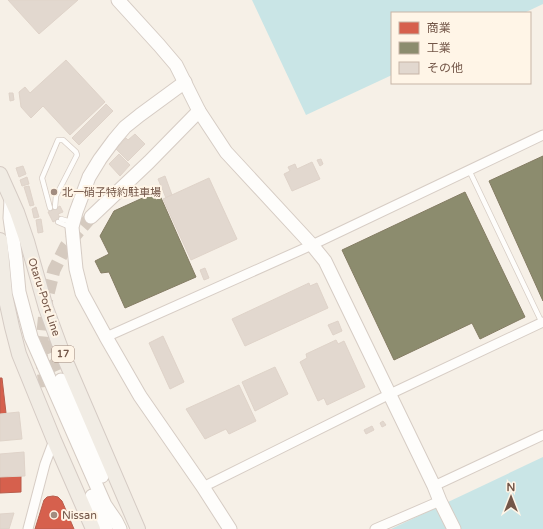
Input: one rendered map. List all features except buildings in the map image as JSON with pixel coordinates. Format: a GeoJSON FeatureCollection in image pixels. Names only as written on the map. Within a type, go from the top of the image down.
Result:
{"type":"FeatureCollection","features":[{"type":"Feature","properties":{"kind":"main road","name":"Otaru-Port Line"},"geometry":{"type":"LineString","coordinates":[[0,174],[17,212],[46,308],[64,357],[138,529]]}},
{"type":"Feature","properties":{"kind":"main road"},"geometry":{"type":"LineString","coordinates":[[0,240],[5,295],[19,354],[54,440],[93,529]]}},
{"type":"Feature","properties":{"kind":"street"},"geometry":{"type":"LineString","coordinates":[[118,0],[176,65],[199,111],[226,152],[325,261],[454,529]]}},
{"type":"Feature","properties":{"kind":"street"},"geometry":{"type":"LineString","coordinates":[[185,82],[125,127],[114,140],[89,177],[66,223],[82,293],[140,396],[230,529]]}},
{"type":"Feature","properties":{"kind":"street"},"geometry":{"type":"LineString","coordinates":[[91,217],[149,162],[199,111]]}},
{"type":"Feature","properties":{"kind":"street"},"geometry":{"type":"LineString","coordinates":[[106,337],[312,245],[543,135]]}},
{"type":"Feature","properties":{"kind":"street"},"geometry":{"type":"LineString","coordinates":[[11,199],[10,218],[19,292],[32,337],[114,526]]}},
{"type":"Feature","properties":{"kind":"street"},"geometry":{"type":"LineString","coordinates":[[203,487],[390,394],[542,323]]}},
{"type":"Feature","properties":{"kind":"street"},"geometry":{"type":"LineString","coordinates":[[61,380],[112,501],[114,526]]}},
{"type":"Feature","properties":{"kind":"street"},"geometry":{"type":"LineString","coordinates":[[45,387],[114,526]]}},
{"type":"Feature","properties":{"kind":"street"},"geometry":{"type":"LineString","coordinates":[[434,486],[543,435]]}},
{"type":"Feature","properties":{"kind":"street"},"geometry":{"type":"LineString","coordinates":[[28,529],[45,464],[54,440]]}},
{"type":"Feature","properties":{"kind":"street"},"geometry":{"type":"LineString","coordinates":[[375,529],[440,501]]}},
{"type":"Feature","properties":{"kind":"lane"},"geometry":{"type":"LineString","coordinates":[[58,140],[63,140],[76,152],[77,155],[56,196],[53,207],[42,178],[58,140]]}},
{"type":"Feature","properties":{"kind":"lane"},"geometry":{"type":"LineString","coordinates":[[469,170],[542,323]]}},
{"type":"Feature","properties":{"kind":"water"},"geometry":{"type":"Polygon","coordinates":[[[252,0],[543,0],[543,4],[526,12],[391,12],[391,75],[306,115],[252,0]]]}},
{"type":"Feature","properties":{"kind":"water"},"geometry":{"type":"Polygon","coordinates":[[[543,457],[543,529],[391,529],[543,457]]]}},
{"type":"Feature","properties":{"kind":"tunnel"},"geometry":{"type":"LineString","coordinates":[[45,387],[41,352],[46,302],[54,270],[66,246],[91,217]]}},
{"type":"Feature","properties":{"kind":"tunnel"},"geometry":{"type":"LineString","coordinates":[[46,341],[49,353],[61,380]]}},
{"type":"Feature","properties":{"kind":"place","name":"北一硝子特約駐車場"},"geometry":{"type":"Point","coordinates":[54,192]}},
{"type":"Feature","properties":{"kind":"place","name":"Nissan"},"geometry":{"type":"Point","coordinates":[54,515]}}]}
